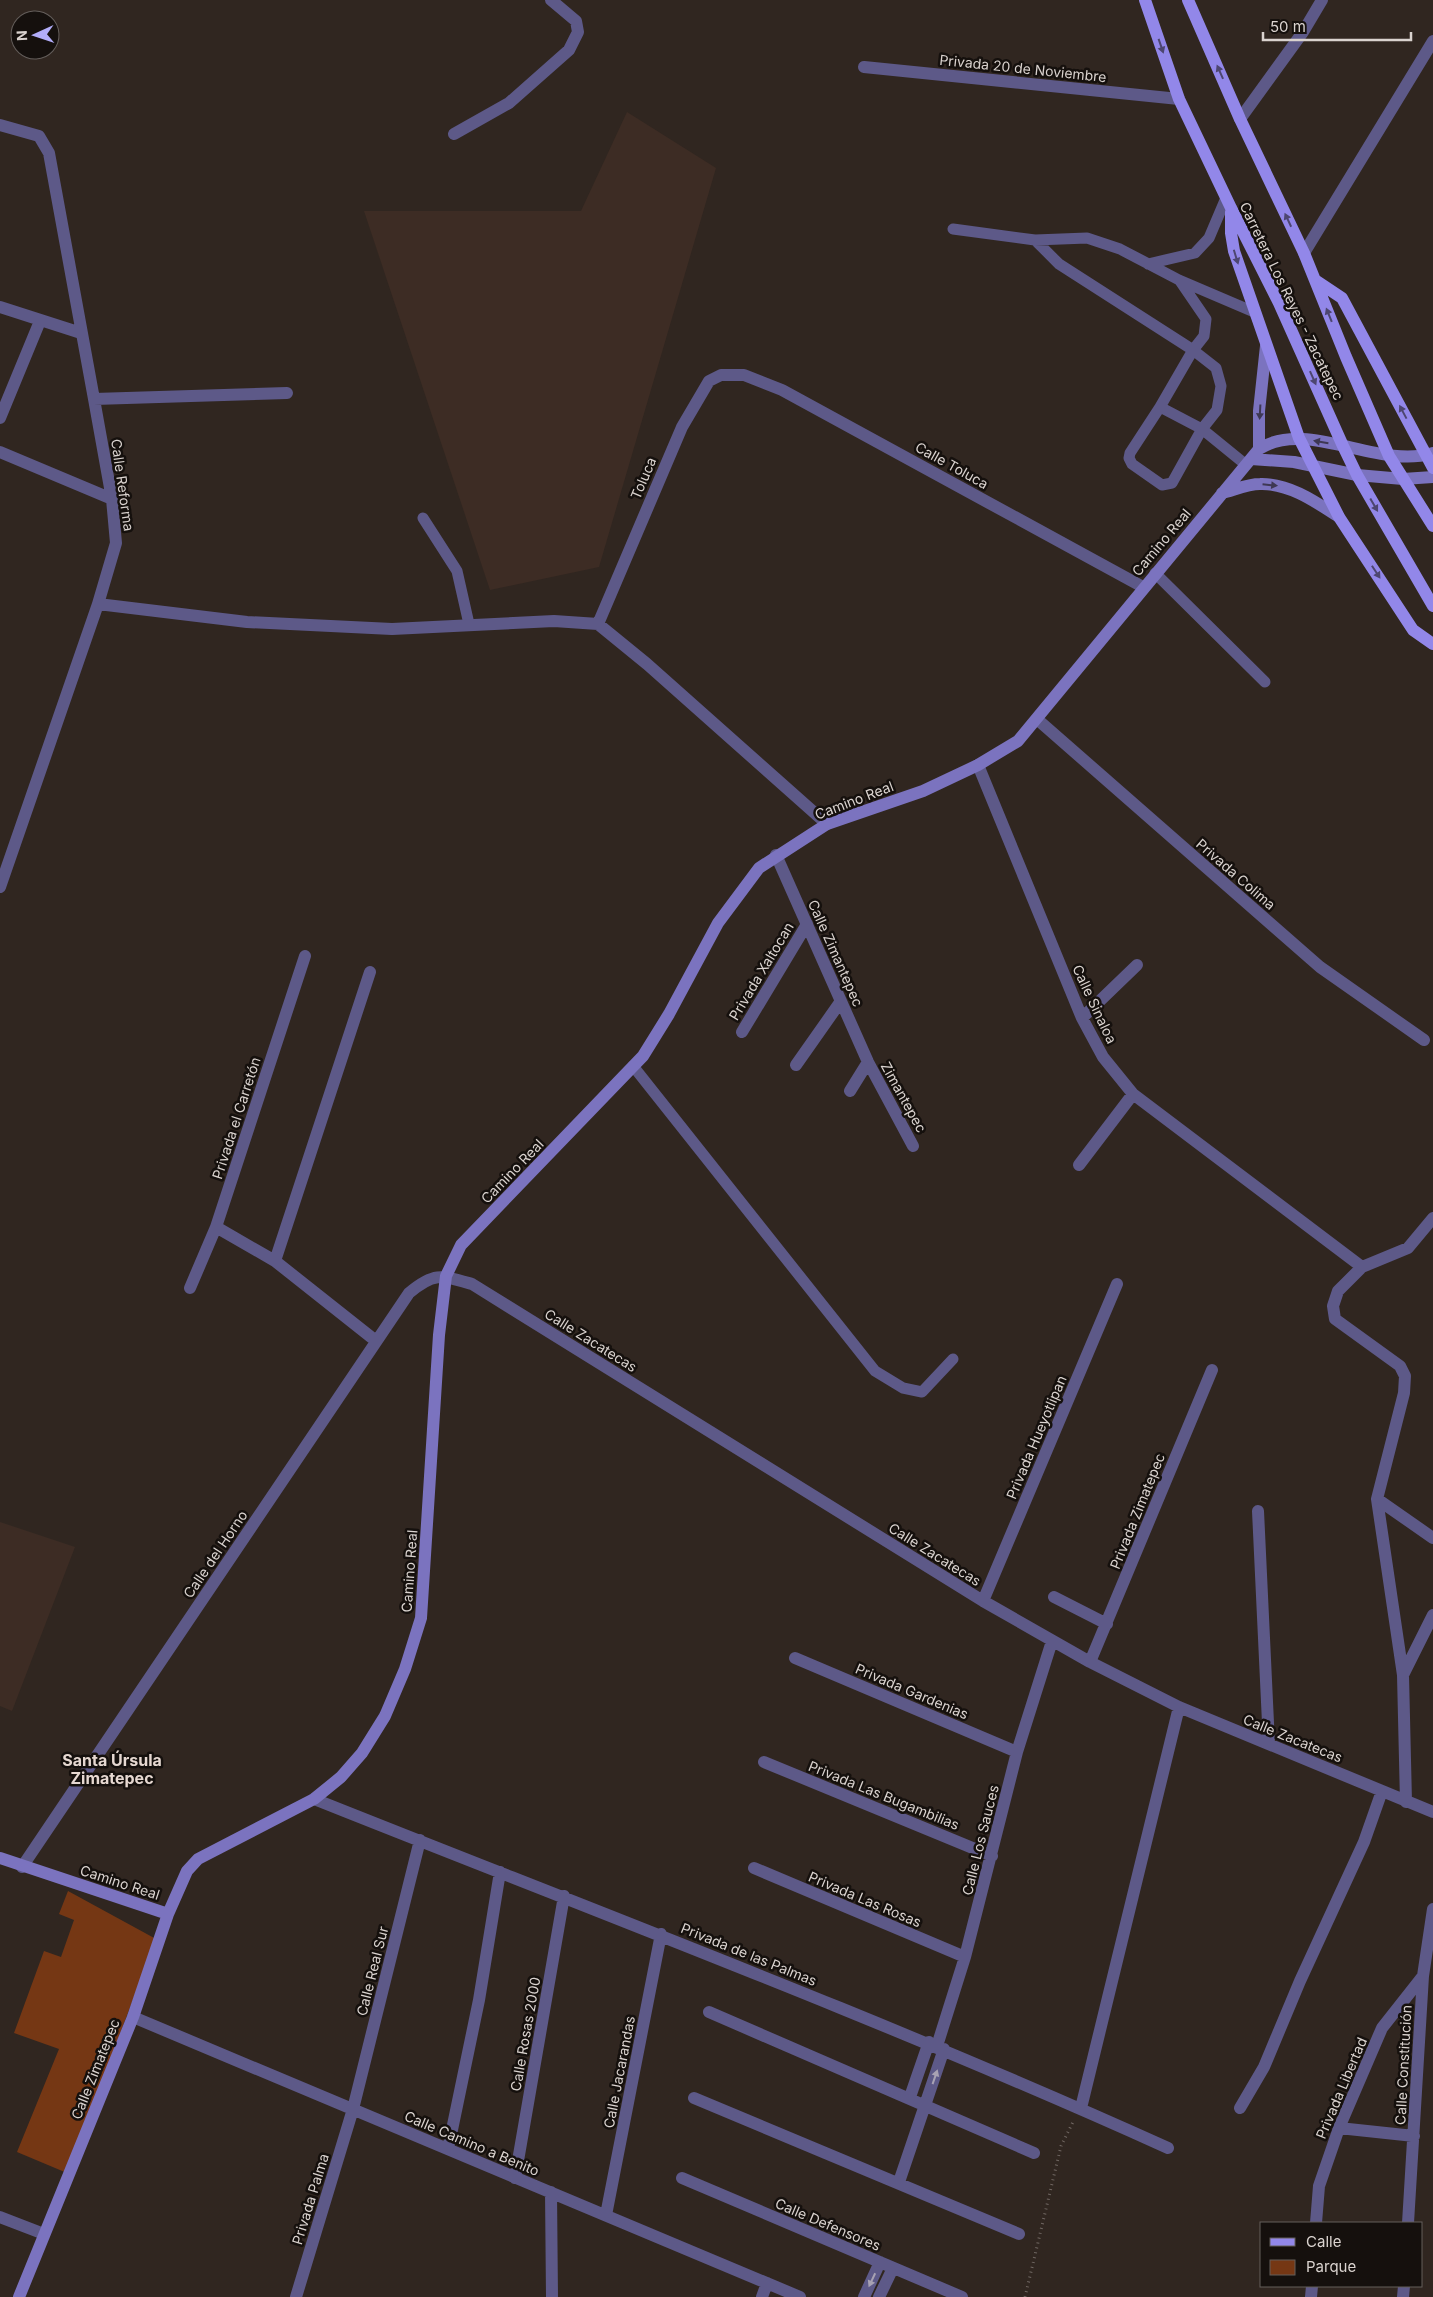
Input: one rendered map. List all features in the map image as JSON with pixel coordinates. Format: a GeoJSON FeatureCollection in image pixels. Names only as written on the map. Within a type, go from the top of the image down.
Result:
{"type":"FeatureCollection","features":[{"type":"Feature","properties":{"kind":"main road","name":"Carretera Los Reyes - Zacatepec"},"geometry":{"type":"LineString","coordinates":[[1145,0],[1179,99],[1228,203],[1279,303],[1343,446],[1357,475],[1433,606]]}},
{"type":"Feature","properties":{"kind":"main road","name":"Carretera Los Reyes - Zacatepec"},"geometry":{"type":"LineString","coordinates":[[1188,0],[1240,119],[1304,253],[1389,456],[1433,526]]}},
{"type":"Feature","properties":{"kind":"main road"},"geometry":{"type":"LineString","coordinates":[[1228,203],[1234,251],[1299,438],[1339,517],[1413,630],[1433,644]]}},
{"type":"Feature","properties":{"kind":"main road"},"geometry":{"type":"LineString","coordinates":[[1315,280],[1342,298],[1429,454],[1433,468]]}},
{"type":"Feature","properties":{"kind":"main road"},"geometry":{"type":"LineString","coordinates":[[1266,346],[1260,411],[1252,457],[1312,465],[1357,475],[1403,479],[1433,477]]}},
{"type":"Feature","properties":{"kind":"main road","name":"Camino Real"},"geometry":{"type":"LineString","coordinates":[[0,1858],[22,1867],[168,1914],[187,1871],[198,1859],[314,1799],[341,1777],[362,1753],[385,1716],[405,1669],[421,1618],[439,1335],[446,1276],[461,1245],[643,1056],[669,1014],[718,923],[759,868],[776,855],[827,824],[922,791],[978,765],[1018,741],[1038,720],[1143,587],[1252,457],[1275,440],[1299,438],[1389,456],[1429,454]]}},
{"type":"Feature","properties":{"kind":"main road"},"geometry":{"type":"LineString","coordinates":[[1222,493],[1259,484],[1277,485],[1307,497],[1339,517]]}},
{"type":"Feature","properties":{"kind":"main road","name":"Calle Zimatepec"},"geometry":{"type":"LineString","coordinates":[[44,2234],[133,2017],[168,1914]]}},
{"type":"Feature","properties":{"kind":"main road"},"geometry":{"type":"LineString","coordinates":[[19,2297],[44,2234]]}},
{"type":"Feature","properties":{"kind":"street"},"geometry":{"type":"LineString","coordinates":[[454,134],[509,103],[569,50],[578,32],[576,21],[551,0]]}},
{"type":"Feature","properties":{"kind":"street"},"geometry":{"type":"LineString","coordinates":[[1240,119],[1302,32],[1322,0]]}},
{"type":"Feature","properties":{"kind":"street"},"geometry":{"type":"LineString","coordinates":[[1304,253],[1433,41]]}},
{"type":"Feature","properties":{"kind":"street","name":"Privada 20 de Noviembre"},"geometry":{"type":"LineString","coordinates":[[864,67],[1179,99]]}},
{"type":"Feature","properties":{"kind":"street","name":"Calle Reforma"},"geometry":{"type":"LineString","coordinates":[[0,125],[38,136],[49,153],[112,499],[116,543],[98,604],[2,873],[0,887]]}},
{"type":"Feature","properties":{"kind":"street"},"geometry":{"type":"LineString","coordinates":[[0,307],[81,333]]}},
{"type":"Feature","properties":{"kind":"street"},"geometry":{"type":"LineString","coordinates":[[0,418],[40,321]]}},
{"type":"Feature","properties":{"kind":"street","name":"Toluca"},"geometry":{"type":"LineString","coordinates":[[598,624],[682,426],[709,381],[721,375],[744,375]]}},
{"type":"Feature","properties":{"kind":"street","name":"Calle Toluca"},"geometry":{"type":"LineString","coordinates":[[744,375],[782,390],[1143,587]]}},
{"type":"Feature","properties":{"kind":"street"},"geometry":{"type":"LineString","coordinates":[[94,399],[287,393]]}},
{"type":"Feature","properties":{"kind":"street"},"geometry":{"type":"LineString","coordinates":[[0,452],[112,499]]}},
{"type":"Feature","properties":{"kind":"street"},"geometry":{"type":"LineString","coordinates":[[98,604],[247,622],[392,629],[554,621],[598,624],[647,664],[827,824]]}},
{"type":"Feature","properties":{"kind":"street","name":"Privada Colima"},"geometry":{"type":"LineString","coordinates":[[1038,720],[1320,967],[1424,1040]]}},
{"type":"Feature","properties":{"kind":"street","name":"Calle Sinaloa"},"geometry":{"type":"LineString","coordinates":[[978,765],[1082,1018],[1104,1057],[1133,1094],[1362,1267]]}},
{"type":"Feature","properties":{"kind":"street","name":"Calle Zimantepec"},"geometry":{"type":"LineString","coordinates":[[776,855],[868,1062]]}},
{"type":"Feature","properties":{"kind":"street","name":"Privada Xaltocan"},"geometry":{"type":"LineString","coordinates":[[742,1032],[806,924]]}},
{"type":"Feature","properties":{"kind":"street","name":"Privada el Carretón"},"geometry":{"type":"LineString","coordinates":[[190,1288],[216,1227],[305,956]]}},
{"type":"Feature","properties":{"kind":"street"},"geometry":{"type":"LineString","coordinates":[[1082,1018],[1137,965]]}},
{"type":"Feature","properties":{"kind":"street"},"geometry":{"type":"LineString","coordinates":[[275,1262],[370,972]]}},
{"type":"Feature","properties":{"kind":"street"},"geometry":{"type":"LineString","coordinates":[[796,1065],[841,1001]]}},
{"type":"Feature","properties":{"kind":"street"},"geometry":{"type":"LineString","coordinates":[[850,1091],[868,1062]]}},
{"type":"Feature","properties":{"kind":"street","name":"Zimantepec"},"geometry":{"type":"LineString","coordinates":[[868,1062],[913,1146]]}},
{"type":"Feature","properties":{"kind":"street"},"geometry":{"type":"LineString","coordinates":[[1079,1165],[1133,1094]]}},
{"type":"Feature","properties":{"kind":"street"},"geometry":{"type":"LineString","coordinates":[[1406,1802],[1403,1675],[1377,1499],[1404,1393],[1405,1376],[1400,1366],[1335,1318],[1333,1306],[1338,1290],[1362,1267],[1408,1248],[1433,1218]]}},
{"type":"Feature","properties":{"kind":"street"},"geometry":{"type":"LineString","coordinates":[[216,1227],[275,1262],[376,1341]]}},
{"type":"Feature","properties":{"kind":"street","name":"Calle del Horno"},"geometry":{"type":"LineString","coordinates":[[22,1867],[409,1293],[426,1279],[446,1276]]}},
{"type":"Feature","properties":{"kind":"street","name":"Calle Zacatecas"},"geometry":{"type":"LineString","coordinates":[[446,1276],[472,1284],[983,1601],[1090,1662],[1179,1707],[1433,1812]]}},
{"type":"Feature","properties":{"kind":"street","name":"Privada Hueyotlipan"},"geometry":{"type":"LineString","coordinates":[[983,1601],[1117,1284]]}},
{"type":"Feature","properties":{"kind":"street","name":"Privada Zimatepec"},"geometry":{"type":"LineString","coordinates":[[1090,1662],[1212,1370]]}},
{"type":"Feature","properties":{"kind":"street"},"geometry":{"type":"LineString","coordinates":[[1377,1499],[1433,1538]]}},
{"type":"Feature","properties":{"kind":"street"},"geometry":{"type":"LineString","coordinates":[[1258,1511],[1269,1744]]}},
{"type":"Feature","properties":{"kind":"street"},"geometry":{"type":"LineString","coordinates":[[1054,1597],[1107,1624]]}},
{"type":"Feature","properties":{"kind":"street"},"geometry":{"type":"LineString","coordinates":[[1403,1675],[1433,1615]]}},
{"type":"Feature","properties":{"kind":"street","name":"Calle Los Sauces"},"geometry":{"type":"LineString","coordinates":[[937,2046],[965,1957],[1017,1752],[1052,1641]]}},
{"type":"Feature","properties":{"kind":"street","name":"Privada Gardenias"},"geometry":{"type":"LineString","coordinates":[[796,1658],[1017,1752]]}},
{"type":"Feature","properties":{"kind":"street"},"geometry":{"type":"LineString","coordinates":[[1081,2108],[1179,1707]]}},
{"type":"Feature","properties":{"kind":"street","name":"Privada Las Bugambilias"},"geometry":{"type":"LineString","coordinates":[[764,1762],[992,1856]]}},
{"type":"Feature","properties":{"kind":"street"},"geometry":{"type":"LineString","coordinates":[[1240,2108],[1264,2068],[1304,1972],[1364,1842],[1382,1791]]}},
{"type":"Feature","properties":{"kind":"street","name":"Privada de las Palmas"},"geometry":{"type":"LineString","coordinates":[[314,1799],[661,1934],[937,2046],[1168,2148]]}},
{"type":"Feature","properties":{"kind":"street","name":"Calle Real Sur"},"geometry":{"type":"LineString","coordinates":[[353,2109],[420,1840]]}},
{"type":"Feature","properties":{"kind":"street","name":"Privada Las Rosas"},"geometry":{"type":"LineString","coordinates":[[754,1868],[965,1957]]}},
{"type":"Feature","properties":{"kind":"street"},"geometry":{"type":"LineString","coordinates":[[448,2149],[479,2000],[500,1872]]}},
{"type":"Feature","properties":{"kind":"street","name":"Calle Rosas 2000"},"geometry":{"type":"LineString","coordinates":[[515,2178],[564,1896]]}},
{"type":"Feature","properties":{"kind":"street","name":"Calle Constitución"},"geometry":{"type":"LineString","coordinates":[[1408,2222],[1423,1976],[1433,1909]]}},
{"type":"Feature","properties":{"kind":"street","name":"Calle Jacarandas"},"geometry":{"type":"LineString","coordinates":[[606,2216],[661,1934]]}},
{"type":"Feature","properties":{"kind":"street","name":"Privada Libertad"},"geometry":{"type":"LineString","coordinates":[[1316,2222],[1319,2186],[1339,2128],[1382,2028],[1423,1976]]}},
{"type":"Feature","properties":{"kind":"street"},"geometry":{"type":"LineString","coordinates":[[709,2012],[910,2097],[1034,2153]]}},
{"type":"Feature","properties":{"kind":"street","name":"Calle Camino a Benito"},"geometry":{"type":"LineString","coordinates":[[133,2017],[800,2297]]}},
{"type":"Feature","properties":{"kind":"street"},"geometry":{"type":"LineString","coordinates":[[910,2097],[937,2046]]}},
{"type":"Feature","properties":{"kind":"street"},"geometry":{"type":"LineString","coordinates":[[899,2182],[926,2104],[937,2046]]}},
{"type":"Feature","properties":{"kind":"street"},"geometry":{"type":"LineString","coordinates":[[694,2098],[899,2182],[1019,2234]]}},
{"type":"Feature","properties":{"kind":"street","name":"Privada Palma"},"geometry":{"type":"LineString","coordinates":[[296,2297],[353,2109]]}},
{"type":"Feature","properties":{"kind":"street"},"geometry":{"type":"LineString","coordinates":[[1339,2128],[1414,2136]]}},
{"type":"Feature","properties":{"kind":"street","name":"Calle Defensores"},"geometry":{"type":"LineString","coordinates":[[682,2178],[962,2297]]}},
{"type":"Feature","properties":{"kind":"street"},"geometry":{"type":"LineString","coordinates":[[551,2192],[552,2297]]}},
{"type":"Feature","properties":{"kind":"street"},"geometry":{"type":"LineString","coordinates":[[0,2216],[44,2234]]}},
{"type":"Feature","properties":{"kind":"street"},"geometry":{"type":"LineString","coordinates":[[864,2297],[880,2262]]}},
{"type":"Feature","properties":{"kind":"street"},"geometry":{"type":"LineString","coordinates":[[879,2297],[893,2268]]}},
{"type":"Feature","properties":{"kind":"street"},"geometry":{"type":"LineString","coordinates":[[762,2297],[767,2283]]}},
{"type":"Feature","properties":{"kind":"lane"},"geometry":{"type":"LineString","coordinates":[[1148,264],[1195,253],[1209,238],[1228,203]]}},
{"type":"Feature","properties":{"kind":"lane"},"geometry":{"type":"LineString","coordinates":[[954,229],[1035,240],[1087,238],[1120,250],[1178,280],[1254,312]]}},
{"type":"Feature","properties":{"kind":"lane"},"geometry":{"type":"LineString","coordinates":[[1035,240],[1059,264],[1193,350],[1216,368],[1221,386],[1217,410],[1202,429],[1172,483],[1162,485],[1132,464],[1129,458],[1130,453],[1160,407],[1193,350],[1204,336],[1206,319],[1178,280]]}},
{"type":"Feature","properties":{"kind":"lane"},"geometry":{"type":"LineString","coordinates":[[1160,407],[1252,457]]}},
{"type":"Feature","properties":{"kind":"lane"},"geometry":{"type":"LineString","coordinates":[[423,518],[457,571],[469,624]]}},
{"type":"Feature","properties":{"kind":"lane"},"geometry":{"type":"LineString","coordinates":[[1155,573],[1264,682]]}},
{"type":"Feature","properties":{"kind":"lane"},"geometry":{"type":"LineString","coordinates":[[633,1066],[875,1371],[903,1388],[922,1392],[953,1359]]}},
{"type":"Feature","properties":{"kind":"path"},"geometry":{"type":"LineString","coordinates":[[1025,2297],[1061,2146],[1081,2108]]}},
{"type":"Feature","properties":{"kind":"shaded area"},"geometry":{"type":"Polygon","coordinates":[[[627,112],[716,168],[599,567],[490,590],[364,211],[581,211],[627,112]]]}},
{"type":"Feature","properties":{"kind":"shaded area"},"geometry":{"type":"Polygon","coordinates":[[[0,1522],[75,1547],[12,1711],[0,1706],[0,1522]]]}},
{"type":"Feature","properties":{"kind":"green space"},"geometry":{"type":"Polygon","coordinates":[[[68,1891],[156,1939],[67,2173],[17,2152],[59,2049],[14,2033],[44,1951],[61,1957],[74,1920],[59,1914],[68,1891]]]}},
{"type":"Feature","properties":{"kind":"district","name":"Santa Úrsula Zimatepec"},"geometry":{"type":"Point","coordinates":[112,1769]}}]}
